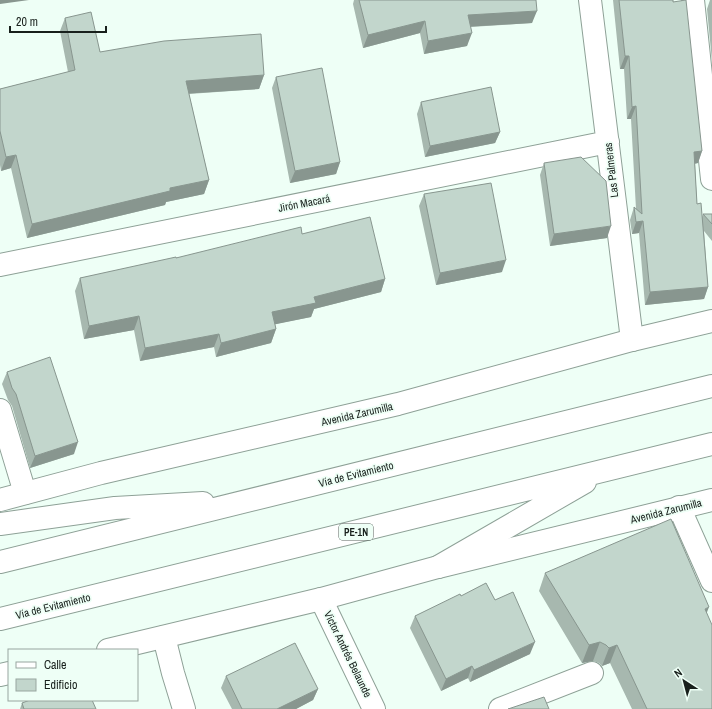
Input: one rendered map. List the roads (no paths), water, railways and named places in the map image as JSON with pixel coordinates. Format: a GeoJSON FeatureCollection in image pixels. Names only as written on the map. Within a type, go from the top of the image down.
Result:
{"type":"FeatureCollection","features":[{"type":"Feature","properties":{"kind":"main road","name":"Las Palmeras"},"geometry":{"type":"LineString","coordinates":[[590,0],[632,340]]}},
{"type":"Feature","properties":{"kind":"main road"},"geometry":{"type":"LineString","coordinates":[[692,0],[712,179]]}},
{"type":"Feature","properties":{"kind":"main road","name":"Jirón Macará"},"geometry":{"type":"LineString","coordinates":[[0,265],[608,142]]}},
{"type":"Feature","properties":{"kind":"main road","name":"Avenida Zarumilla"},"geometry":{"type":"LineString","coordinates":[[0,500],[101,473],[398,404],[632,340],[712,321]]}},
{"type":"Feature","properties":{"kind":"main road","name":"Vía de Evitamiento"},"geometry":{"type":"LineString","coordinates":[[0,562],[712,386]]}},
{"type":"Feature","properties":{"kind":"main road"},"geometry":{"type":"LineString","coordinates":[[0,410],[25,493]]}},
{"type":"Feature","properties":{"kind":"main road","name":"Vía de Evitamiento"},"geometry":{"type":"LineString","coordinates":[[0,619],[712,444]]}},
{"type":"Feature","properties":{"kind":"main road"},"geometry":{"type":"LineString","coordinates":[[438,567],[606,470]]}},
{"type":"Feature","properties":{"kind":"main road","name":"Avenida Zarumilla"},"geometry":{"type":"LineString","coordinates":[[112,649],[321,600],[438,567],[712,500]]}},
{"type":"Feature","properties":{"kind":"main road"},"geometry":{"type":"LineString","coordinates":[[0,524],[114,508],[183,503],[244,502]]}},
{"type":"Feature","properties":{"kind":"main road"},"geometry":{"type":"LineString","coordinates":[[679,507],[712,581]]}},
{"type":"Feature","properties":{"kind":"main road","name":"Victor Andrés Belaunde"},"geometry":{"type":"LineString","coordinates":[[321,600],[374,709]]}},
{"type":"Feature","properties":{"kind":"main road"},"geometry":{"type":"LineString","coordinates":[[164,637],[184,709]]}},
{"type":"Feature","properties":{"kind":"main road"},"geometry":{"type":"LineString","coordinates":[[500,709],[592,673]]}}]}
